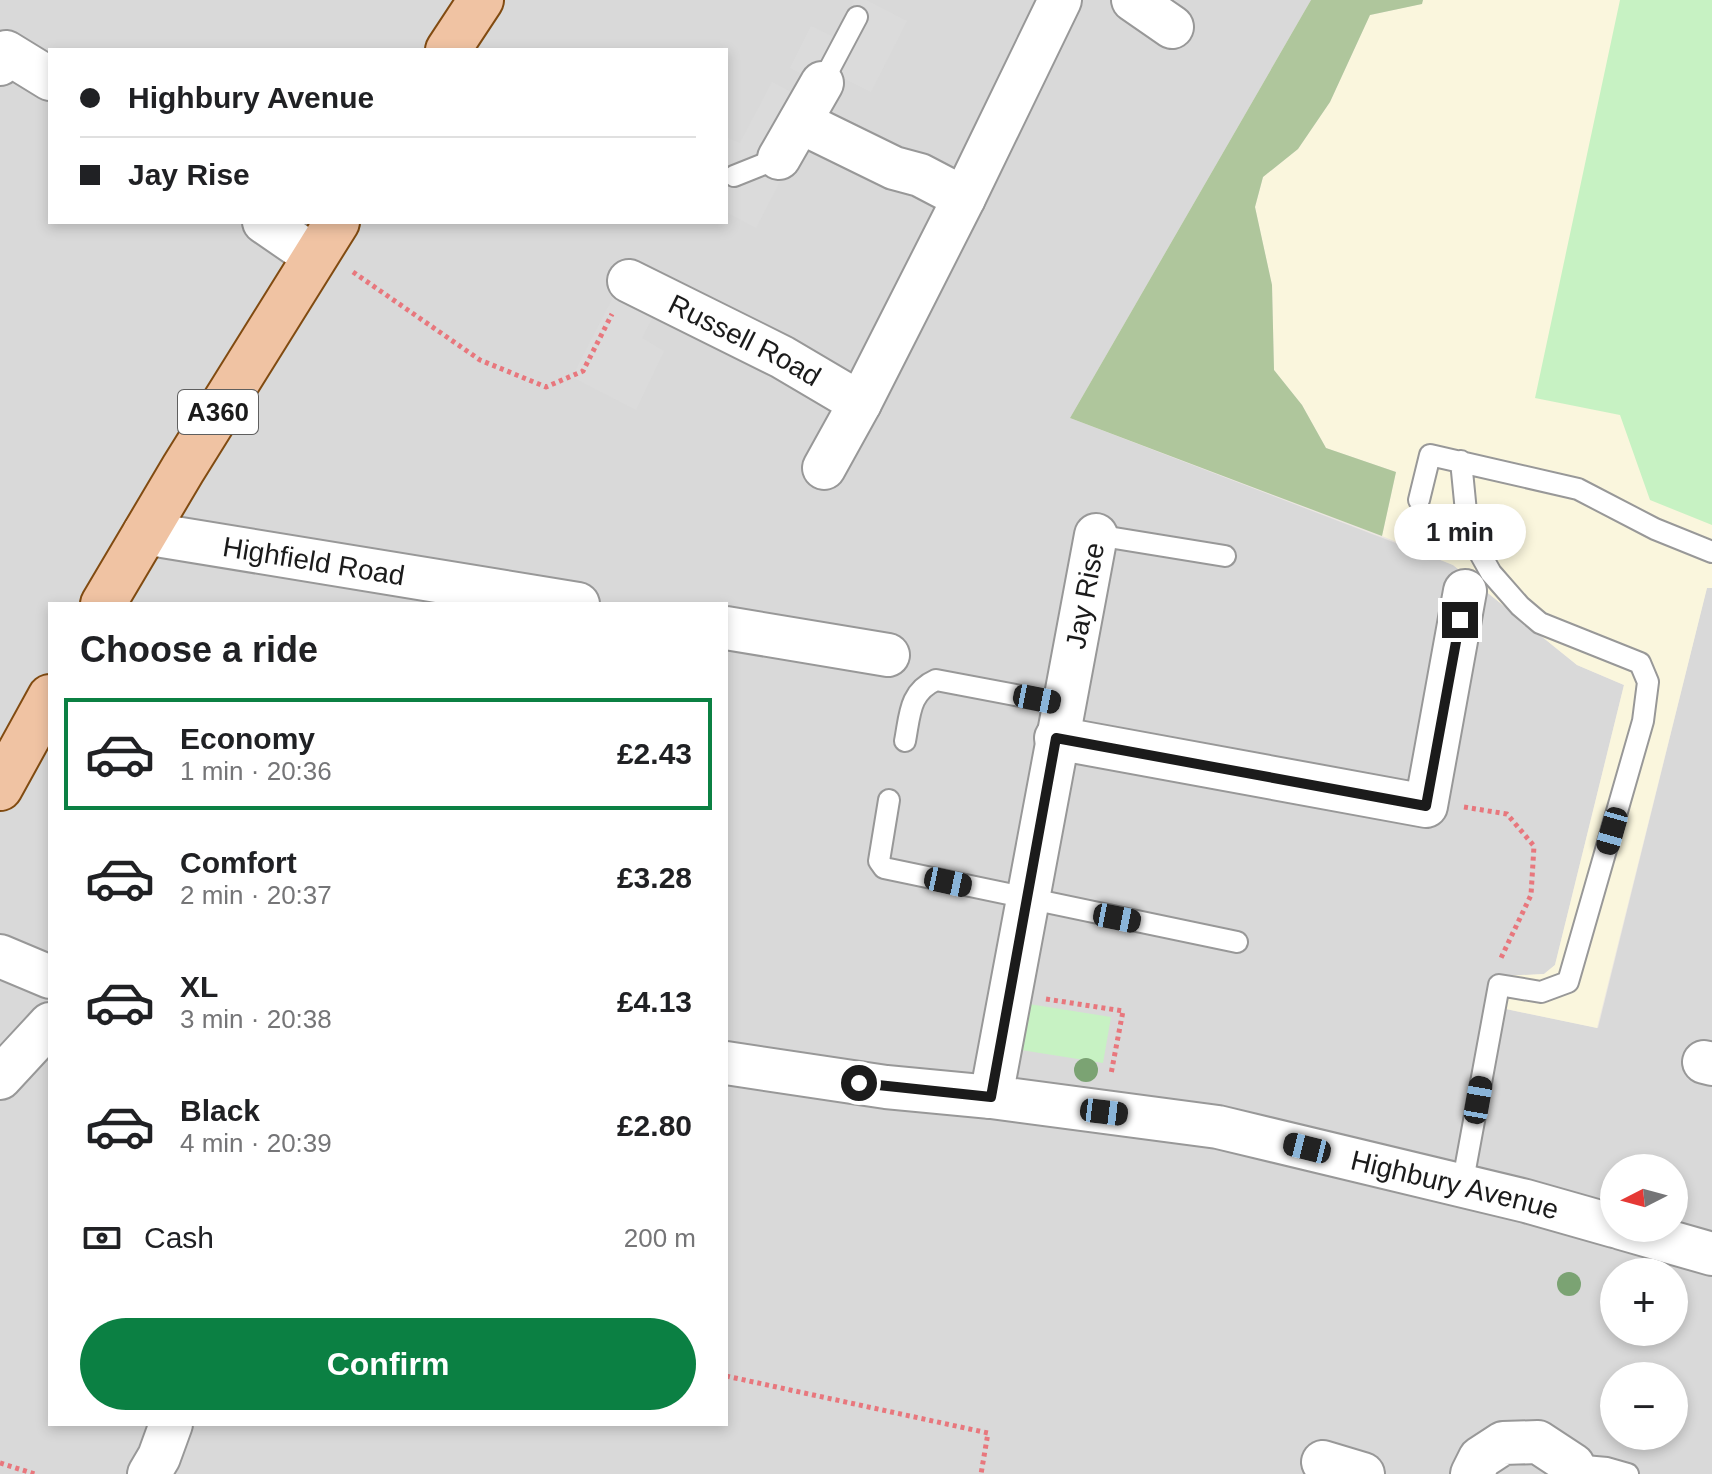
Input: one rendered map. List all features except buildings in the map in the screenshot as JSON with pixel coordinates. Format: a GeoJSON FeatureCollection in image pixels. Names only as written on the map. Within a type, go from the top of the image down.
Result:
{"type":"FeatureCollection","features":[{"type":"Feature","properties":{"kind":"main road"},"geometry":{"type":"LineString","coordinates":[[449,48],[481,0]]}},
{"type":"Feature","properties":{"kind":"main road","name":"A360"},"geometry":{"type":"LineString","coordinates":[[104,602],[324,242]]}},
{"type":"Feature","properties":{"kind":"main road"},"geometry":{"type":"LineString","coordinates":[[0,788],[48,701]]}},
{"type":"Feature","properties":{"kind":"street"},"geometry":{"type":"LineString","coordinates":[[824,468],[964,198],[1060,0]]}},
{"type":"Feature","properties":{"kind":"street"},"geometry":{"type":"LineString","coordinates":[[1133,0],[1172,27]]}},
{"type":"Feature","properties":{"kind":"street"},"geometry":{"type":"LineString","coordinates":[[0,64],[6,52],[48,78]]}},
{"type":"Feature","properties":{"kind":"street"},"geometry":{"type":"LineString","coordinates":[[779,158],[822,83]]}},
{"type":"Feature","properties":{"kind":"street"},"geometry":{"type":"LineString","coordinates":[[800,122],[964,198]]}},
{"type":"Feature","properties":{"kind":"street"},"geometry":{"type":"LineString","coordinates":[[270,224],[324,242]]}},
{"type":"Feature","properties":{"kind":"street","name":"Russell Road"},"geometry":{"type":"LineString","coordinates":[[629,281],[782,357],[860,403]]}},
{"type":"Feature","properties":{"kind":"street","name":"Highfield Road"},"geometry":{"type":"LineString","coordinates":[[144,533],[566,602]]}},
{"type":"Feature","properties":{"kind":"street","name":"Jay Rise"},"geometry":{"type":"LineString","coordinates":[[991,1097],[1096,535]]}},
{"type":"Feature","properties":{"kind":"street"},"geometry":{"type":"LineString","coordinates":[[1060,721],[1426,806],[1465,591]]}},
{"type":"Feature","properties":{"kind":"street"},"geometry":{"type":"LineString","coordinates":[[728,628],[888,655]]}},
{"type":"Feature","properties":{"kind":"street"},"geometry":{"type":"LineString","coordinates":[[0,956],[48,976]]}},
{"type":"Feature","properties":{"kind":"street"},"geometry":{"type":"LineString","coordinates":[[0,1078],[48,1026]]}},
{"type":"Feature","properties":{"kind":"street","name":"Highbury Avenue"},"geometry":{"type":"LineString","coordinates":[[728,1063],[886,1087],[991,1097],[1218,1127],[1526,1201],[1600,1222]]}},
{"type":"Feature","properties":{"kind":"street"},"geometry":{"type":"LineString","coordinates":[[1670,1242],[1712,1254]]}},
{"type":"Feature","properties":{"kind":"street"},"geometry":{"type":"LineString","coordinates":[[149,1474],[170,1426]]}},
{"type":"Feature","properties":{"kind":"street"},"geometry":{"type":"LineString","coordinates":[[1472,1474],[1480,1458],[1503,1443],[1538,1442],[1570,1469]]}},
{"type":"Feature","properties":{"kind":"street"},"geometry":{"type":"LineString","coordinates":[[1323,1462],[1363,1474]]}},
{"type":"Feature","properties":{"kind":"lane"},"geometry":{"type":"LineString","coordinates":[[822,83],[857,17]]}},
{"type":"Feature","properties":{"kind":"lane"},"geometry":{"type":"LineString","coordinates":[[734,176],[779,158]]}},
{"type":"Feature","properties":{"kind":"lane"},"geometry":{"type":"LineString","coordinates":[[1419,500],[1430,455],[1578,489],[1655,529],[1712,552]]}},
{"type":"Feature","properties":{"kind":"lane"},"geometry":{"type":"LineString","coordinates":[[1461,461],[1468,532],[1491,573],[1540,623],[1640,663],[1648,682],[1643,721],[1568,982],[1541,992],[1499,985],[1462,1186]]}},
{"type":"Feature","properties":{"kind":"lane","name":"Jay Rise"},"geometry":{"type":"LineString","coordinates":[[1096,535],[1225,556]]}},
{"type":"Feature","properties":{"kind":"lane"},"geometry":{"type":"LineString","coordinates":[[905,741],[912,705],[923,686],[936,680],[1060,721]]}},
{"type":"Feature","properties":{"kind":"lane"},"geometry":{"type":"LineString","coordinates":[[889,800],[879,861],[884,868],[1237,942]]}},
{"type":"Feature","properties":{"kind":"lane"},"geometry":{"type":"LineString","coordinates":[[1570,1469],[1607,1468],[1628,1474]]}},
{"type":"Feature","properties":{"kind":"path"},"geometry":{"type":"LineString","coordinates":[[324,242],[480,360],[546,387],[583,371],[629,281]]}},
{"type":"Feature","properties":{"kind":"path"},"geometry":{"type":"LineString","coordinates":[[1009,993],[1123,1011],[1104,1112]]}},
{"type":"Feature","properties":{"kind":"path"},"geometry":{"type":"LineString","coordinates":[[728,1376],[988,1433],[981,1474]]}},
{"type":"Feature","properties":{"kind":"path"},"geometry":{"type":"LineString","coordinates":[[0,1463],[35,1474]]}},
{"type":"Feature","properties":{"kind":"shaded area"},"geometry":{"type":"Polygon","coordinates":[[[0,0],[1311,0],[1070,418],[1453,565],[1577,665],[1624,685],[1555,965],[1544,974],[1499,977],[1475,1167],[1506,1009],[1598,1028],[1707,587],[1712,588],[1712,1474],[0,1474],[0,0]]]}},
{"type":"Feature","properties":{"kind":"shaded area"},"geometry":{"type":"Polygon","coordinates":[[[854,0],[866,0],[907,21],[871,92],[817,65],[810,78],[790,68],[811,26],[836,38],[854,0]]]}},
{"type":"Feature","properties":{"kind":"shaded area"},"geometry":{"type":"Polygon","coordinates":[[[1423,0],[1712,0],[1712,588],[1707,588],[1597,1028],[1506,1009],[1475,1167],[1499,976],[1544,974],[1555,965],[1624,685],[1577,665],[1453,565],[1382,536],[1396,472],[1326,448],[1302,405],[1274,370],[1272,285],[1255,207],[1263,177],[1298,149],[1330,102],[1370,15],[1421,4],[1423,0]]]}},
{"type":"Feature","properties":{"kind":"shaded area"},"geometry":{"type":"Polygon","coordinates":[[[772,82],[795,94],[792,158],[756,228],[728,213],[728,138],[740,143],[772,82]]]}},
{"type":"Feature","properties":{"kind":"shaded area"},"geometry":{"type":"Polygon","coordinates":[[[620,284],[659,305],[642,338],[664,351],[636,410],[572,377],[620,284]]]}},
{"type":"Feature","properties":{"kind":"green space"},"geometry":{"type":"Polygon","coordinates":[[[1311,0],[1423,0],[1422,4],[1370,15],[1330,102],[1298,149],[1263,177],[1255,207],[1272,285],[1274,370],[1302,405],[1326,448],[1396,472],[1382,536],[1070,418],[1311,0]]]}},
{"type":"Feature","properties":{"kind":"green space"},"geometry":{"type":"Polygon","coordinates":[[[1620,0],[1712,0],[1712,525],[1650,500],[1620,415],[1535,398],[1620,0]]]}},
{"type":"Feature","properties":{"kind":"green space"},"geometry":{"type":"Polygon","coordinates":[[[1029,1004],[1111,1017],[1103,1063],[1021,1050],[1029,1004]]]}},
{"type":"Feature","properties":{"kind":"route"},"geometry":{"type":"LineString","coordinates":[[859,1083],[991,1097],[1056,738],[1426,806],[1460,620]]}}]}
